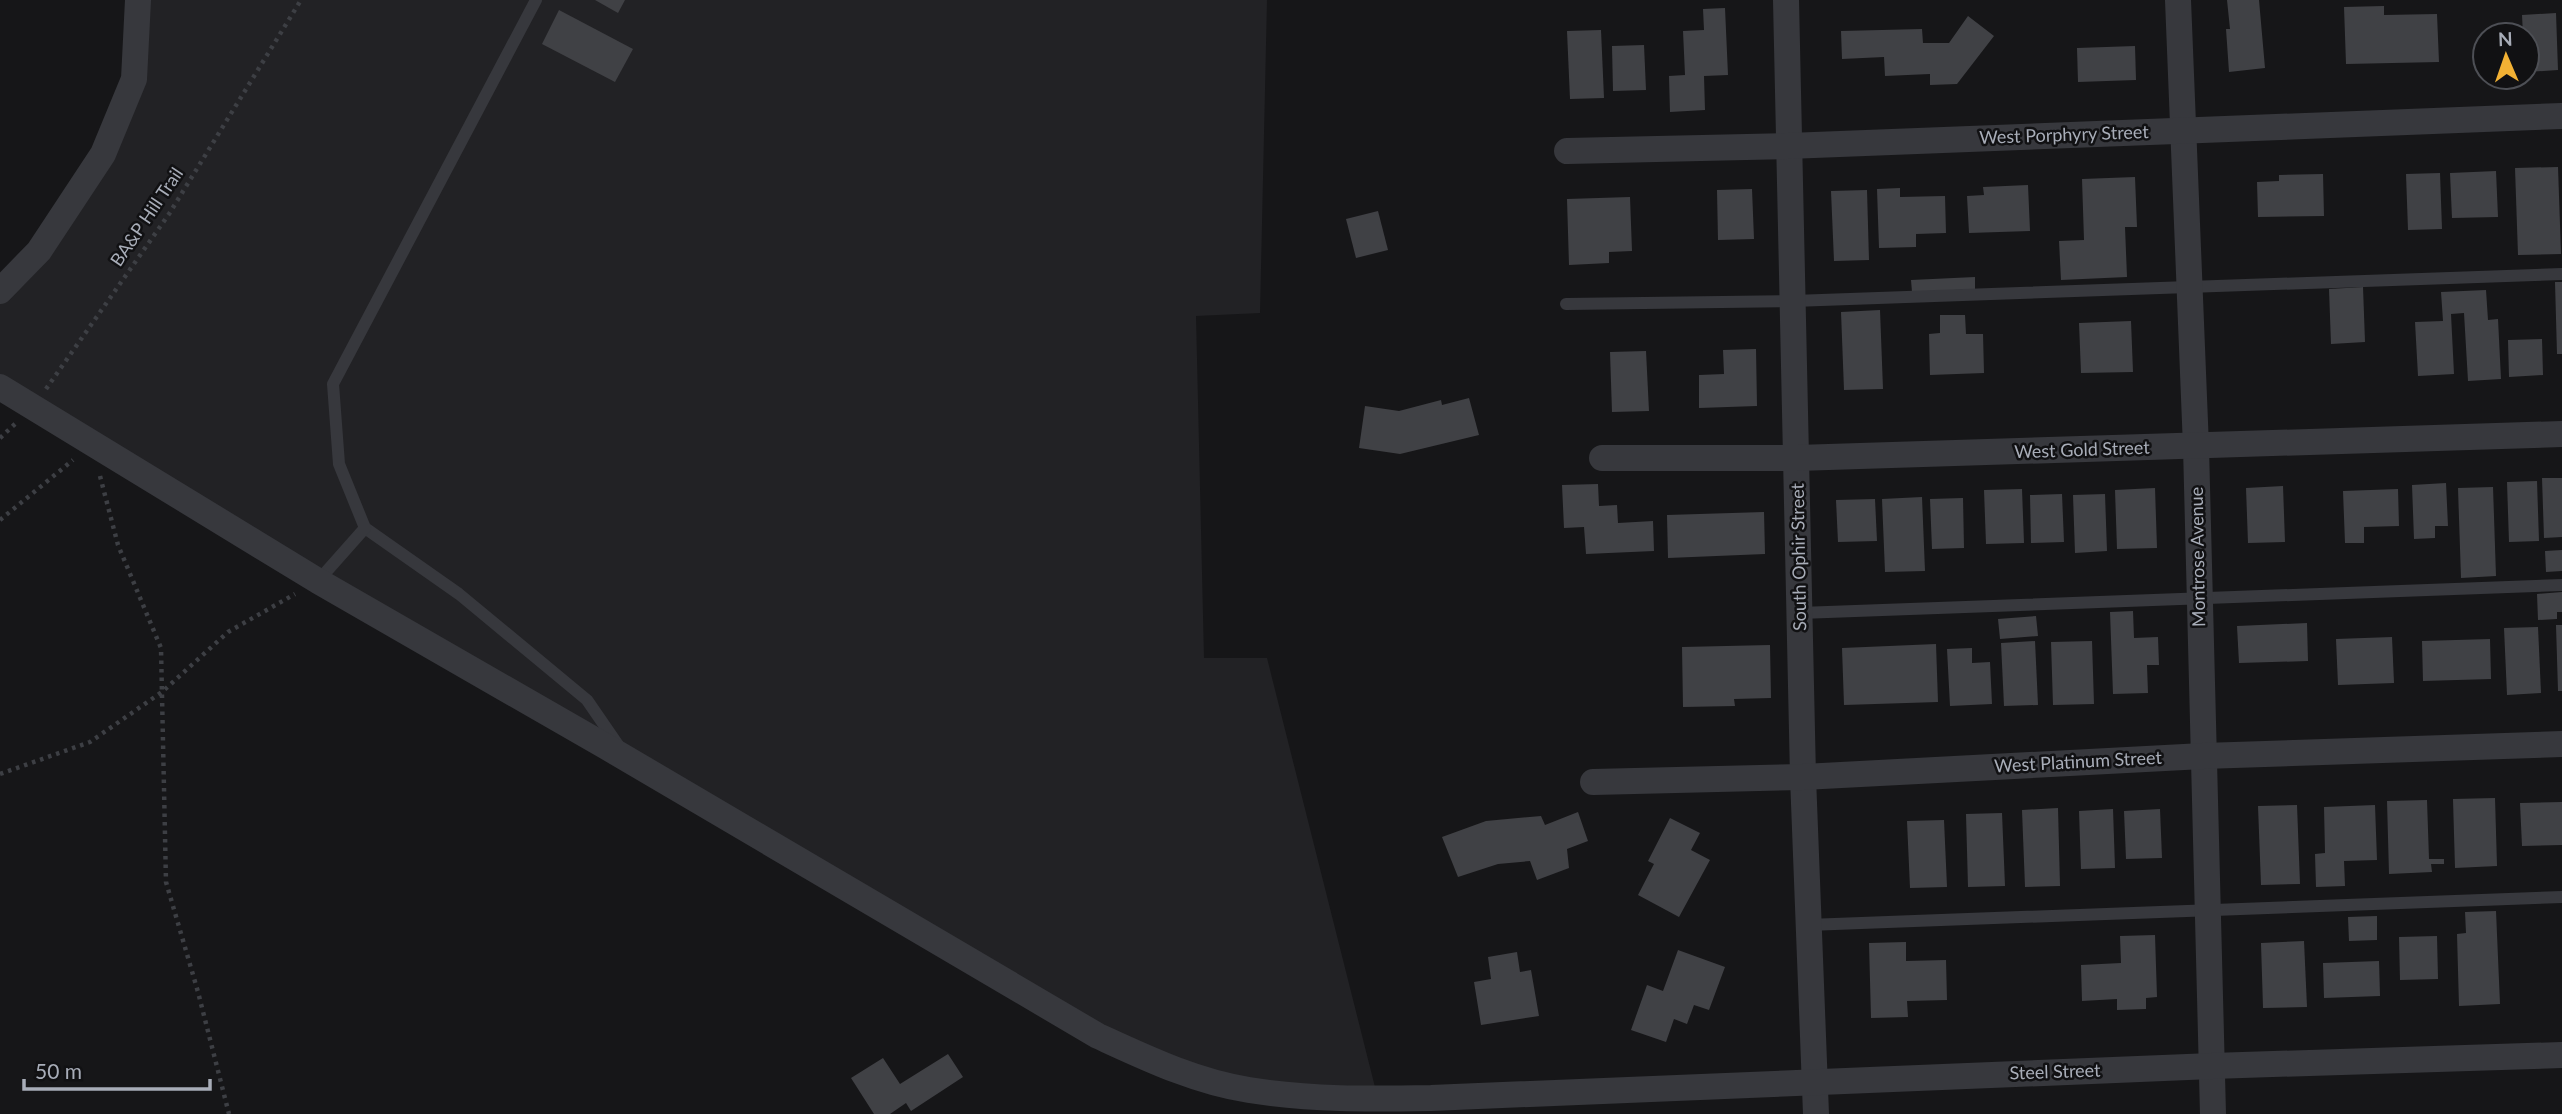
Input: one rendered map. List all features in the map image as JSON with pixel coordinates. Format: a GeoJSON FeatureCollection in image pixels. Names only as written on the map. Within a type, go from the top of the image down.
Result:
{"type":"FeatureCollection","features":[{"type":"Feature","properties":{"kind":"street"},"geometry":{"type":"LineString","coordinates":[[0,291],[39,251],[103,154],[134,79],[138,0]]}},
{"type":"Feature","properties":{"kind":"street","name":"South Ophir Street"},"geometry":{"type":"LineString","coordinates":[[1786,0],[1803,777],[1816,1114]]}},
{"type":"Feature","properties":{"kind":"street","name":"Montrose Avenue"},"geometry":{"type":"LineString","coordinates":[[2178,0],[2196,447],[2213,1114]]}},
{"type":"Feature","properties":{"kind":"street","name":"West Porphyry Street"},"geometry":{"type":"LineString","coordinates":[[1567,151],[1788,146],[2562,116]]}},
{"type":"Feature","properties":{"kind":"street","name":"Steel Street"},"geometry":{"type":"LineString","coordinates":[[0,387],[318,581],[628,759],[1098,1036],[1165,1067],[1247,1090],[1324,1099],[1549,1094],[2212,1066],[2562,1055]]}},
{"type":"Feature","properties":{"kind":"street","name":"West Gold Street"},"geometry":{"type":"LineString","coordinates":[[1602,458],[1797,458],[2562,434]]}},
{"type":"Feature","properties":{"kind":"street","name":"West Platinum Street"},"geometry":{"type":"LineString","coordinates":[[1594,782],[1803,777],[2203,756],[2562,744]]}},
{"type":"Feature","properties":{"kind":"lane"},"geometry":{"type":"LineString","coordinates":[[536,0],[333,383],[339,464],[365,528],[459,594],[587,700],[628,759]]}},
{"type":"Feature","properties":{"kind":"lane"},"geometry":{"type":"LineString","coordinates":[[1566,304],[1793,301],[2562,274]]}},
{"type":"Feature","properties":{"kind":"lane"},"geometry":{"type":"LineString","coordinates":[[318,581],[365,528]]}},
{"type":"Feature","properties":{"kind":"lane"},"geometry":{"type":"LineString","coordinates":[[1800,613],[2562,585]]}},
{"type":"Feature","properties":{"kind":"lane"},"geometry":{"type":"LineString","coordinates":[[1808,925],[2562,897]]}},
{"type":"Feature","properties":{"kind":"path","name":"BA&P Hill Trail"},"geometry":{"type":"LineString","coordinates":[[0,438],[32,408],[169,214],[302,0]]}},
{"type":"Feature","properties":{"kind":"path"},"geometry":{"type":"LineString","coordinates":[[0,520],[92,444],[118,545],[161,648],[166,882],[229,1114]]}},
{"type":"Feature","properties":{"kind":"path"},"geometry":{"type":"LineString","coordinates":[[0,774],[90,742],[162,692],[228,632],[318,581]]}},
{"type":"Feature","properties":{"kind":"shaded area"},"geometry":{"type":"Polygon","coordinates":[[[138,0],[1267,0],[1260,313],[1196,316],[1204,658],[1267,658],[1378,1099],[1165,1067],[0,387],[0,291],[39,251],[134,79],[138,0]]]}},
{"type":"Feature","properties":{"kind":"building"},"geometry":{"type":"Polygon","coordinates":[[[595,0],[625,0],[618,13],[595,0]]]}},
{"type":"Feature","properties":{"kind":"building"},"geometry":{"type":"Polygon","coordinates":[[[2227,0],[2259,0],[2265,68],[2229,72],[2226,29],[2230,29],[2227,0]]]}},
{"type":"Feature","properties":{"kind":"building"},"geometry":{"type":"Polygon","coordinates":[[[2384,6],[2384,15],[2437,14],[2439,62],[2346,64],[2344,7],[2384,6]]]}},
{"type":"Feature","properties":{"kind":"building"},"geometry":{"type":"Polygon","coordinates":[[[1725,8],[1728,75],[1704,76],[1705,110],[1670,112],[1669,76],[1685,75],[1683,31],[1704,30],[1703,9],[1725,8]]]}},
{"type":"Feature","properties":{"kind":"building"},"geometry":{"type":"Polygon","coordinates":[[[559,10],[633,49],[615,82],[542,44],[559,10]]]}},
{"type":"Feature","properties":{"kind":"building"},"geometry":{"type":"Polygon","coordinates":[[[2556,13],[2558,70],[2541,71],[2541,21],[2522,21],[2522,15],[2556,13]]]}},
{"type":"Feature","properties":{"kind":"building"},"geometry":{"type":"Polygon","coordinates":[[[1968,16],[1994,36],[1957,84],[1930,85],[1930,74],[1885,76],[1884,57],[1842,59],[1841,31],[1922,29],[1923,43],[1949,43],[1968,16]]]}},
{"type":"Feature","properties":{"kind":"building"},"geometry":{"type":"Polygon","coordinates":[[[1601,30],[1604,98],[1570,99],[1567,31],[1601,30]]]}},
{"type":"Feature","properties":{"kind":"building"},"geometry":{"type":"Polygon","coordinates":[[[1644,45],[1646,90],[1613,91],[1612,46],[1644,45]]]}},
{"type":"Feature","properties":{"kind":"building"},"geometry":{"type":"Polygon","coordinates":[[[2135,46],[2136,80],[2078,82],[2077,48],[2135,46]]]}},
{"type":"Feature","properties":{"kind":"building"},"geometry":{"type":"Polygon","coordinates":[[[2558,167],[2561,254],[2518,255],[2515,168],[2558,167]]]}},
{"type":"Feature","properties":{"kind":"building"},"geometry":{"type":"Polygon","coordinates":[[[2496,171],[2498,217],[2452,218],[2450,173],[2496,171]]]}},
{"type":"Feature","properties":{"kind":"building"},"geometry":{"type":"Polygon","coordinates":[[[2440,173],[2442,229],[2408,230],[2406,174],[2440,173]]]}},
{"type":"Feature","properties":{"kind":"building"},"geometry":{"type":"Polygon","coordinates":[[[2323,174],[2324,216],[2258,217],[2257,182],[2279,181],[2279,175],[2323,174]]]}},
{"type":"Feature","properties":{"kind":"building"},"geometry":{"type":"Polygon","coordinates":[[[2135,177],[2137,227],[2125,227],[2127,277],[2061,280],[2059,241],[2084,240],[2082,179],[2135,177]]]}},
{"type":"Feature","properties":{"kind":"building"},"geometry":{"type":"Polygon","coordinates":[[[2028,185],[2030,231],[1969,233],[1967,196],[1984,195],[1983,187],[2028,185]]]}},
{"type":"Feature","properties":{"kind":"building"},"geometry":{"type":"Polygon","coordinates":[[[1900,188],[1900,197],[1945,196],[1946,233],[1916,234],[1916,247],[1879,248],[1877,189],[1900,188]]]}},
{"type":"Feature","properties":{"kind":"building"},"geometry":{"type":"Polygon","coordinates":[[[1752,189],[1754,239],[1718,240],[1717,190],[1752,189]]]}},
{"type":"Feature","properties":{"kind":"building"},"geometry":{"type":"Polygon","coordinates":[[[1867,190],[1869,260],[1834,261],[1831,191],[1867,190]]]}},
{"type":"Feature","properties":{"kind":"building"},"geometry":{"type":"Polygon","coordinates":[[[1630,197],[1632,251],[1609,252],[1609,263],[1569,265],[1567,199],[1630,197]]]}},
{"type":"Feature","properties":{"kind":"building"},"geometry":{"type":"Polygon","coordinates":[[[1378,211],[1388,250],[1356,258],[1346,219],[1378,211]]]}},
{"type":"Feature","properties":{"kind":"building"},"geometry":{"type":"Polygon","coordinates":[[[1975,277],[1975,289],[1912,292],[1911,280],[1975,277]]]}},
{"type":"Feature","properties":{"kind":"building"},"geometry":{"type":"Polygon","coordinates":[[[2555,282],[2562,282],[2562,354],[2557,354],[2555,282]]]}},
{"type":"Feature","properties":{"kind":"building"},"geometry":{"type":"Polygon","coordinates":[[[2363,287],[2365,342],[2331,344],[2329,289],[2363,287]]]}},
{"type":"Feature","properties":{"kind":"building"},"geometry":{"type":"Polygon","coordinates":[[[2486,290],[2488,320],[2498,319],[2501,379],[2468,381],[2464,313],[2451,314],[2454,374],[2418,376],[2415,322],[2443,321],[2441,292],[2486,290]]]}},
{"type":"Feature","properties":{"kind":"building"},"geometry":{"type":"Polygon","coordinates":[[[1880,310],[1883,389],[1844,390],[1841,312],[1880,310]]]}},
{"type":"Feature","properties":{"kind":"building"},"geometry":{"type":"Polygon","coordinates":[[[1940,315],[1965,315],[1966,334],[1983,334],[1984,373],[1930,375],[1929,334],[1940,333],[1940,315]]]}},
{"type":"Feature","properties":{"kind":"building"},"geometry":{"type":"Polygon","coordinates":[[[2131,321],[2133,372],[2081,373],[2079,323],[2131,321]]]}},
{"type":"Feature","properties":{"kind":"building"},"geometry":{"type":"Polygon","coordinates":[[[2542,339],[2543,375],[2509,377],[2508,340],[2542,339]]]}},
{"type":"Feature","properties":{"kind":"building"},"geometry":{"type":"Polygon","coordinates":[[[1756,349],[1757,406],[1699,408],[1699,375],[1724,374],[1723,350],[1756,349]]]}},
{"type":"Feature","properties":{"kind":"building"},"geometry":{"type":"Polygon","coordinates":[[[1646,351],[1649,411],[1612,412],[1610,352],[1646,351]]]}},
{"type":"Feature","properties":{"kind":"building"},"geometry":{"type":"Polygon","coordinates":[[[1469,398],[1479,435],[1400,454],[1359,448],[1365,406],[1399,411],[1441,400],[1442,405],[1469,398]]]}},
{"type":"Feature","properties":{"kind":"building"},"geometry":{"type":"Polygon","coordinates":[[[2542,478],[2562,478],[2562,537],[2544,538],[2542,478]]]}},
{"type":"Feature","properties":{"kind":"building"},"geometry":{"type":"Polygon","coordinates":[[[2537,481],[2539,541],[2509,542],[2507,482],[2537,481]]]}},
{"type":"Feature","properties":{"kind":"building"},"geometry":{"type":"Polygon","coordinates":[[[2446,483],[2448,526],[2435,526],[2435,538],[2414,539],[2412,485],[2446,483]]]}},
{"type":"Feature","properties":{"kind":"building"},"geometry":{"type":"Polygon","coordinates":[[[1598,484],[1599,506],[1617,505],[1618,523],[1653,521],[1654,551],[1586,554],[1584,527],[1564,528],[1562,485],[1598,484]]]}},
{"type":"Feature","properties":{"kind":"building"},"geometry":{"type":"Polygon","coordinates":[[[2283,486],[2285,542],[2248,543],[2246,488],[2283,486]]]}},
{"type":"Feature","properties":{"kind":"building"},"geometry":{"type":"Polygon","coordinates":[[[2493,487],[2496,576],[2461,578],[2458,488],[2493,487]]]}},
{"type":"Feature","properties":{"kind":"building"},"geometry":{"type":"Polygon","coordinates":[[[2155,488],[2157,548],[2117,549],[2115,490],[2155,488]]]}},
{"type":"Feature","properties":{"kind":"building"},"geometry":{"type":"Polygon","coordinates":[[[2022,489],[2024,543],[1986,544],[1984,490],[2022,489]]]}},
{"type":"Feature","properties":{"kind":"building"},"geometry":{"type":"Polygon","coordinates":[[[2398,489],[2399,526],[2364,527],[2364,543],[2345,543],[2343,491],[2398,489]]]}},
{"type":"Feature","properties":{"kind":"building"},"geometry":{"type":"Polygon","coordinates":[[[2062,494],[2064,542],[2031,543],[2030,495],[2062,494]]]}},
{"type":"Feature","properties":{"kind":"building"},"geometry":{"type":"Polygon","coordinates":[[[2105,494],[2107,551],[2075,553],[2073,495],[2105,494]]]}},
{"type":"Feature","properties":{"kind":"building"},"geometry":{"type":"Polygon","coordinates":[[[1922,497],[1925,571],[1885,572],[1882,499],[1922,497]]]}},
{"type":"Feature","properties":{"kind":"building"},"geometry":{"type":"Polygon","coordinates":[[[1963,498],[1964,548],[1932,549],[1930,499],[1963,498]]]}},
{"type":"Feature","properties":{"kind":"building"},"geometry":{"type":"Polygon","coordinates":[[[1875,499],[1877,541],[1838,542],[1836,500],[1875,499]]]}},
{"type":"Feature","properties":{"kind":"building"},"geometry":{"type":"Polygon","coordinates":[[[1764,512],[1765,554],[1668,558],[1667,515],[1764,512]]]}},
{"type":"Feature","properties":{"kind":"building"},"geometry":{"type":"Polygon","coordinates":[[[2562,550],[2562,571],[2546,572],[2545,551],[2562,550]]]}},
{"type":"Feature","properties":{"kind":"building"},"geometry":{"type":"Polygon","coordinates":[[[2562,592],[2562,612],[2557,612],[2557,619],[2538,620],[2537,594],[2562,592]]]}},
{"type":"Feature","properties":{"kind":"building"},"geometry":{"type":"Polygon","coordinates":[[[2133,611],[2134,638],[2158,637],[2159,665],[2147,665],[2148,693],[2113,694],[2110,612],[2133,611]]]}},
{"type":"Feature","properties":{"kind":"building"},"geometry":{"type":"Polygon","coordinates":[[[2036,616],[2038,636],[2000,639],[1998,619],[2036,616]]]}},
{"type":"Feature","properties":{"kind":"building"},"geometry":{"type":"Polygon","coordinates":[[[2307,623],[2308,661],[2239,663],[2237,626],[2307,623]]]}},
{"type":"Feature","properties":{"kind":"building"},"geometry":{"type":"Polygon","coordinates":[[[2556,625],[2562,625],[2562,691],[2558,691],[2556,625]]]}},
{"type":"Feature","properties":{"kind":"building"},"geometry":{"type":"Polygon","coordinates":[[[2538,627],[2541,693],[2507,695],[2504,628],[2538,627]]]}},
{"type":"Feature","properties":{"kind":"building"},"geometry":{"type":"Polygon","coordinates":[[[2392,637],[2394,683],[2338,685],[2336,639],[2392,637]]]}},
{"type":"Feature","properties":{"kind":"building"},"geometry":{"type":"Polygon","coordinates":[[[2490,639],[2491,679],[2423,681],[2422,641],[2490,639]]]}},
{"type":"Feature","properties":{"kind":"building"},"geometry":{"type":"Polygon","coordinates":[[[2035,641],[2038,705],[2004,706],[2001,643],[2035,641]]]}},
{"type":"Feature","properties":{"kind":"building"},"geometry":{"type":"Polygon","coordinates":[[[2092,641],[2094,704],[2053,705],[2051,642],[2092,641]]]}},
{"type":"Feature","properties":{"kind":"building"},"geometry":{"type":"Polygon","coordinates":[[[1936,644],[1938,702],[1844,705],[1842,648],[1936,644]]]}},
{"type":"Feature","properties":{"kind":"building"},"geometry":{"type":"Polygon","coordinates":[[[1770,645],[1771,698],[1734,699],[1735,706],[1683,707],[1682,647],[1770,645]]]}},
{"type":"Feature","properties":{"kind":"building"},"geometry":{"type":"Polygon","coordinates":[[[1972,648],[1972,663],[1990,662],[1992,704],[1950,706],[1947,649],[1972,648]]]}},
{"type":"Feature","properties":{"kind":"building"},"geometry":{"type":"Polygon","coordinates":[[[2495,798],[2497,866],[2455,868],[2453,799],[2495,798]]]}},
{"type":"Feature","properties":{"kind":"building"},"geometry":{"type":"Polygon","coordinates":[[[2427,800],[2429,859],[2444,859],[2444,864],[2431,864],[2432,872],[2389,874],[2387,801],[2427,800]]]}},
{"type":"Feature","properties":{"kind":"building"},"geometry":{"type":"Polygon","coordinates":[[[2562,802],[2562,845],[2522,846],[2520,803],[2562,802]]]}},
{"type":"Feature","properties":{"kind":"building"},"geometry":{"type":"Polygon","coordinates":[[[2297,805],[2300,884],[2261,885],[2258,806],[2297,805]]]}},
{"type":"Feature","properties":{"kind":"building"},"geometry":{"type":"Polygon","coordinates":[[[2375,805],[2377,860],[2344,861],[2345,886],[2316,887],[2315,854],[2325,853],[2324,807],[2375,805]]]}},
{"type":"Feature","properties":{"kind":"building"},"geometry":{"type":"Polygon","coordinates":[[[2058,808],[2060,886],[2025,887],[2022,810],[2058,808]]]}},
{"type":"Feature","properties":{"kind":"building"},"geometry":{"type":"Polygon","coordinates":[[[2113,809],[2115,868],[2081,869],[2079,811],[2113,809]]]}},
{"type":"Feature","properties":{"kind":"building"},"geometry":{"type":"Polygon","coordinates":[[[2160,809],[2162,858],[2126,859],[2124,811],[2160,809]]]}},
{"type":"Feature","properties":{"kind":"building"},"geometry":{"type":"Polygon","coordinates":[[[1578,812],[1588,841],[1567,849],[1569,868],[1537,880],[1530,861],[1498,864],[1458,877],[1442,837],[1486,821],[1541,816],[1545,825],[1578,812]]]}},
{"type":"Feature","properties":{"kind":"building"},"geometry":{"type":"Polygon","coordinates":[[[2002,813],[2005,886],[1968,887],[1966,814],[2002,813]]]}},
{"type":"Feature","properties":{"kind":"building"},"geometry":{"type":"Polygon","coordinates":[[[1670,818],[1700,833],[1691,850],[1710,860],[1679,917],[1638,895],[1654,864],[1648,861],[1670,818]]]}},
{"type":"Feature","properties":{"kind":"building"},"geometry":{"type":"Polygon","coordinates":[[[1944,820],[1947,887],[1910,888],[1907,821],[1944,820]]]}},
{"type":"Feature","properties":{"kind":"building"},"geometry":{"type":"Polygon","coordinates":[[[2496,911],[2500,1004],[2459,1006],[2457,934],[2466,933],[2465,912],[2496,911]]]}},
{"type":"Feature","properties":{"kind":"building"},"geometry":{"type":"Polygon","coordinates":[[[2377,916],[2377,940],[2349,941],[2348,917],[2377,916]]]}},
{"type":"Feature","properties":{"kind":"building"},"geometry":{"type":"Polygon","coordinates":[[[2155,935],[2157,997],[2146,998],[2146,1009],[2117,1010],[2117,999],[2082,1001],[2081,965],[2121,963],[2120,936],[2155,935]]]}},
{"type":"Feature","properties":{"kind":"building"},"geometry":{"type":"Polygon","coordinates":[[[2437,936],[2438,979],[2400,980],[2399,937],[2437,936]]]}},
{"type":"Feature","properties":{"kind":"building"},"geometry":{"type":"Polygon","coordinates":[[[2304,941],[2307,1007],[2263,1008],[2261,943],[2304,941]]]}},
{"type":"Feature","properties":{"kind":"building"},"geometry":{"type":"Polygon","coordinates":[[[1906,942],[1906,961],[1946,960],[1947,1000],[1907,1001],[1908,1017],[1871,1018],[1869,943],[1906,942]]]}},
{"type":"Feature","properties":{"kind":"building"},"geometry":{"type":"Polygon","coordinates":[[[1678,950],[1725,967],[1709,1010],[1694,1005],[1687,1024],[1674,1019],[1666,1042],[1631,1030],[1647,985],[1663,991],[1678,950]]]}},
{"type":"Feature","properties":{"kind":"building"},"geometry":{"type":"Polygon","coordinates":[[[1517,952],[1520,972],[1531,970],[1539,1016],[1481,1025],[1474,982],[1491,979],[1488,957],[1517,952]]]}},
{"type":"Feature","properties":{"kind":"building"},"geometry":{"type":"Polygon","coordinates":[[[2379,961],[2380,996],[2324,998],[2323,963],[2379,961]]]}},
{"type":"Feature","properties":{"kind":"building"},"geometry":{"type":"Polygon","coordinates":[[[948,1054],[963,1077],[911,1111],[906,1103],[890,1114],[874,1114],[851,1078],[883,1058],[900,1084],[948,1054]]]}}]}
